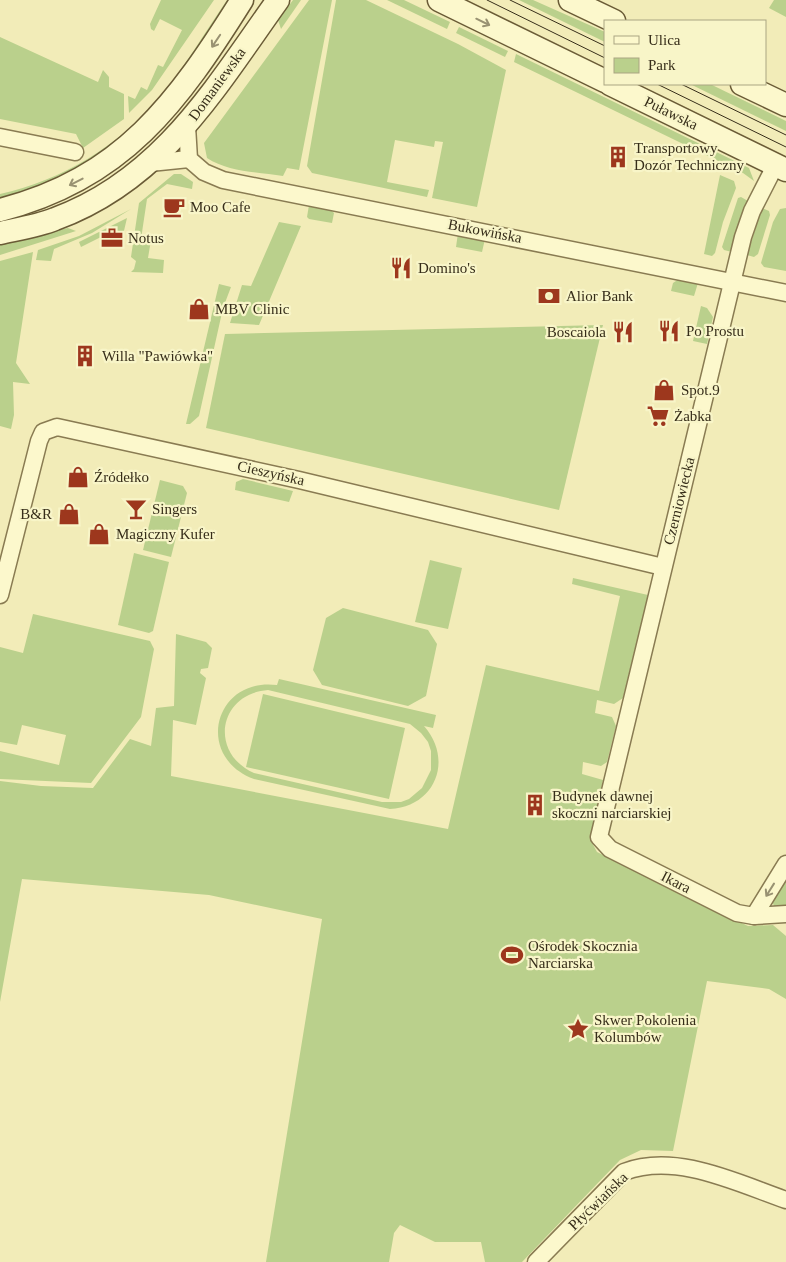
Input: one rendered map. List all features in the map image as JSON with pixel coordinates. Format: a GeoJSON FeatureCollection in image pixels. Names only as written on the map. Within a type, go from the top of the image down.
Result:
{"type":"FeatureCollection","features":[{"type":"Feature","properties":{"kind":"street","name":"Domaniewska"},"geometry":{"type":"LineString","coordinates":[[0,210],[59,190],[87,176],[117,156],[164,113],[184,88],[242,0]]}},
{"type":"Feature","properties":{"kind":"street","name":"Domaniewska"},"geometry":{"type":"LineString","coordinates":[[150,163],[187,126],[278,0]]}},
{"type":"Feature","properties":{"kind":"street"},"geometry":{"type":"LineString","coordinates":[[439,0],[604,81]]}},
{"type":"Feature","properties":{"kind":"street"},"geometry":{"type":"LineString","coordinates":[[570,0],[612,20]]}},
{"type":"Feature","properties":{"kind":"street","name":"Puławska"},"geometry":{"type":"LineString","coordinates":[[612,85],[781,167]]}},
{"type":"Feature","properties":{"kind":"street"},"geometry":{"type":"LineString","coordinates":[[744,85],[786,105]]}},
{"type":"Feature","properties":{"kind":"street"},"geometry":{"type":"LineString","coordinates":[[0,233],[54,220],[82,208],[108,194],[150,163],[172,159],[189,159],[187,126]]}},
{"type":"Feature","properties":{"kind":"street"},"geometry":{"type":"LineString","coordinates":[[0,137],[75,152]]}},
{"type":"Feature","properties":{"kind":"street","name":"Bukowińska"},"geometry":{"type":"LineString","coordinates":[[189,159],[204,172],[223,180],[786,293]]}},
{"type":"Feature","properties":{"kind":"street","name":"Czerniowiecka"},"geometry":{"type":"LineString","coordinates":[[601,842],[599,837],[600,830],[732,282],[750,218],[781,167]]}},
{"type":"Feature","properties":{"kind":"street","name":"Cieszyńska"},"geometry":{"type":"LineString","coordinates":[[0,595],[39,441],[43,432],[57,427],[299,480],[663,567]]}},
{"type":"Feature","properties":{"kind":"street","name":"Ikara"},"geometry":{"type":"LineString","coordinates":[[601,842],[610,849],[737,913],[754,916],[786,914]]}},
{"type":"Feature","properties":{"kind":"street"},"geometry":{"type":"LineString","coordinates":[[754,916],[786,864]]}},
{"type":"Feature","properties":{"kind":"street","name":"Płyćwiańska"},"geometry":{"type":"LineString","coordinates":[[536,1262],[624,1172],[639,1166],[682,1167],[786,1200]]}},
{"type":"Feature","properties":{"kind":"green space"},"geometry":{"type":"Polygon","coordinates":[[[161,0],[214,0],[152,90],[129,113],[128,96],[135,99],[141,87],[147,90],[158,65],[163,67],[182,30],[160,19],[154,31],[151,29],[150,24],[161,0]]]}},
{"type":"Feature","properties":{"kind":"green space"},"geometry":{"type":"Polygon","coordinates":[[[227,0],[234,0],[211,37],[127,137],[64,179],[0,201],[0,194],[23,188],[67,170],[88,159],[127,131],[169,86],[227,0]]]}},
{"type":"Feature","properties":{"kind":"green space"},"geometry":{"type":"Polygon","coordinates":[[[293,0],[301,0],[281,29],[278,20],[293,0]]]}},
{"type":"Feature","properties":{"kind":"green space"},"geometry":{"type":"Polygon","coordinates":[[[309,0],[332,0],[299,170],[287,168],[283,176],[234,169],[215,163],[207,158],[204,143],[309,0]]]}},
{"type":"Feature","properties":{"kind":"green space"},"geometry":{"type":"Polygon","coordinates":[[[336,0],[366,0],[458,44],[506,70],[477,207],[432,198],[443,142],[435,141],[434,147],[395,140],[387,182],[429,190],[427,197],[312,173],[307,166],[336,0]]]}},
{"type":"Feature","properties":{"kind":"green space"},"geometry":{"type":"Polygon","coordinates":[[[387,0],[404,0],[450,22],[447,29],[387,0]]]}},
{"type":"Feature","properties":{"kind":"green space"},"geometry":{"type":"Polygon","coordinates":[[[519,0],[533,0],[604,32],[604,42],[519,0]]]}},
{"type":"Feature","properties":{"kind":"green space"},"geometry":{"type":"Polygon","coordinates":[[[774,0],[786,0],[786,17],[769,8],[774,0]]]}},
{"type":"Feature","properties":{"kind":"green space"},"geometry":{"type":"Polygon","coordinates":[[[459,27],[508,51],[505,57],[456,33],[459,27]]]}},
{"type":"Feature","properties":{"kind":"green space"},"geometry":{"type":"Polygon","coordinates":[[[0,37],[98,82],[103,70],[109,77],[109,87],[124,94],[124,119],[83,148],[76,134],[0,119],[0,37]]]}},
{"type":"Feature","properties":{"kind":"green space"},"geometry":{"type":"Polygon","coordinates":[[[516,54],[749,168],[754,181],[743,173],[514,62],[516,54]]]}},
{"type":"Feature","properties":{"kind":"green space"},"geometry":{"type":"Polygon","coordinates":[[[692,85],[712,85],[786,121],[786,131],[692,85]]]}},
{"type":"Feature","properties":{"kind":"green space"},"geometry":{"type":"Polygon","coordinates":[[[174,174],[181,174],[193,182],[192,189],[167,184],[147,199],[141,239],[151,240],[148,258],[164,260],[163,273],[131,272],[136,261],[131,257],[139,203],[174,174]]]}},
{"type":"Feature","properties":{"kind":"green space"},"geometry":{"type":"Polygon","coordinates":[[[720,175],[734,181],[736,188],[723,222],[715,253],[712,256],[704,254],[720,175]]]}},
{"type":"Feature","properties":{"kind":"green space"},"geometry":{"type":"Polygon","coordinates":[[[741,197],[748,201],[740,219],[732,252],[724,250],[722,247],[738,198],[741,197]]]}},
{"type":"Feature","properties":{"kind":"green space"},"geometry":{"type":"Polygon","coordinates":[[[309,205],[330,209],[334,213],[332,223],[309,219],[307,217],[309,205]]]}},
{"type":"Feature","properties":{"kind":"green space"},"geometry":{"type":"Polygon","coordinates":[[[762,208],[769,211],[770,215],[758,254],[754,257],[747,255],[762,208]]]}},
{"type":"Feature","properties":{"kind":"green space"},"geometry":{"type":"Polygon","coordinates":[[[786,208],[786,271],[764,267],[761,263],[773,222],[780,209],[786,208]]]}},
{"type":"Feature","properties":{"kind":"green space"},"geometry":{"type":"Polygon","coordinates":[[[131,209],[92,233],[54,249],[51,261],[36,260],[38,250],[79,236],[131,209]]]}},
{"type":"Feature","properties":{"kind":"green space"},"geometry":{"type":"Polygon","coordinates":[[[127,218],[123,235],[113,231],[81,247],[79,242],[127,218]]]}},
{"type":"Feature","properties":{"kind":"green space"},"geometry":{"type":"Polygon","coordinates":[[[279,222],[301,226],[259,325],[230,323],[242,285],[251,286],[279,222]]]}},
{"type":"Feature","properties":{"kind":"green space"},"geometry":{"type":"Polygon","coordinates":[[[68,228],[76,231],[0,255],[0,243],[68,228]]]}},
{"type":"Feature","properties":{"kind":"green space"},"geometry":{"type":"Polygon","coordinates":[[[458,233],[485,239],[482,252],[456,247],[458,233]]]}},
{"type":"Feature","properties":{"kind":"green space"},"geometry":{"type":"Polygon","coordinates":[[[33,252],[16,363],[30,384],[13,382],[14,415],[11,429],[0,426],[0,261],[33,252]]]}},
{"type":"Feature","properties":{"kind":"green space"},"geometry":{"type":"Polygon","coordinates":[[[679,279],[698,283],[694,296],[671,291],[673,283],[679,279]]]}},
{"type":"Feature","properties":{"kind":"green space"},"geometry":{"type":"Polygon","coordinates":[[[219,284],[231,287],[223,308],[199,416],[190,424],[186,424],[219,284]]]}},
{"type":"Feature","properties":{"kind":"green space"},"geometry":{"type":"Polygon","coordinates":[[[701,306],[707,308],[713,317],[707,344],[693,341],[701,306]]]}},
{"type":"Feature","properties":{"kind":"green space"},"geometry":{"type":"Polygon","coordinates":[[[603,325],[559,510],[206,428],[225,334],[603,325]]]}},
{"type":"Feature","properties":{"kind":"green space"},"geometry":{"type":"Polygon","coordinates":[[[243,479],[293,491],[289,502],[235,490],[236,482],[243,479]]]}},
{"type":"Feature","properties":{"kind":"green space"},"geometry":{"type":"Polygon","coordinates":[[[160,480],[183,486],[187,493],[171,557],[143,550],[160,480]]]}},
{"type":"Feature","properties":{"kind":"green space"},"geometry":{"type":"Polygon","coordinates":[[[134,553],[169,562],[153,631],[149,633],[118,625],[134,553]]]}},
{"type":"Feature","properties":{"kind":"green space"},"geometry":{"type":"Polygon","coordinates":[[[430,560],[462,568],[448,629],[415,622],[430,560]]]}},
{"type":"Feature","properties":{"kind":"green space"},"geometry":{"type":"Polygon","coordinates":[[[573,578],[648,595],[623,698],[614,704],[597,700],[595,713],[612,717],[616,726],[607,762],[601,766],[583,762],[582,774],[603,780],[590,839],[597,852],[748,926],[773,925],[786,936],[786,999],[769,989],[707,981],[673,1151],[641,1150],[620,1160],[522,1262],[485,1262],[481,1242],[435,1242],[400,1225],[394,1233],[389,1262],[266,1262],[322,919],[209,895],[22,879],[0,1002],[0,781],[41,786],[93,788],[130,739],[151,746],[156,708],[174,706],[176,634],[206,642],[212,648],[208,668],[201,669],[200,673],[206,678],[196,725],[173,720],[171,776],[448,829],[486,665],[599,691],[620,596],[572,584],[573,578]]]}},
{"type":"Feature","properties":{"kind":"green space"},"geometry":{"type":"Polygon","coordinates":[[[343,608],[428,630],[437,644],[426,696],[408,706],[322,685],[313,670],[326,618],[343,608]]]}},
{"type":"Feature","properties":{"kind":"green space"},"geometry":{"type":"Polygon","coordinates":[[[33,614],[150,641],[154,649],[141,717],[91,783],[0,779],[0,751],[59,765],[66,735],[22,725],[17,745],[0,742],[0,647],[23,653],[33,614]]]}},
{"type":"Feature","properties":{"kind":"green space"},"geometry":{"type":"Polygon","coordinates":[[[279,679],[436,715],[433,728],[424,726],[433,739],[438,753],[438,767],[435,780],[428,791],[419,800],[406,806],[390,809],[254,779],[235,768],[223,754],[218,737],[219,721],[226,705],[238,693],[255,686],[277,685],[279,679]],[[268,690],[251,694],[238,702],[230,713],[225,726],[225,739],[230,752],[240,764],[254,773],[382,802],[401,802],[409,799],[422,788],[431,770],[431,751],[428,742],[410,724],[268,690]]]}},
{"type":"Feature","properties":{"kind":"green space"},"geometry":{"type":"Polygon","coordinates":[[[263,694],[405,728],[389,799],[246,767],[263,694]]]}},
{"type":"Feature","properties":{"kind":"green space"},"geometry":{"type":"Polygon","coordinates":[[[786,877],[786,906],[774,906],[772,901],[786,877]]]}},
{"type":"Feature","properties":{"kind":"tram line"},"geometry":{"type":"LineString","coordinates":[[487,0],[604,58]]}},
{"type":"Feature","properties":{"kind":"tram line"},"geometry":{"type":"LineString","coordinates":[[510,0],[604,46]]}},
{"type":"Feature","properties":{"kind":"tram line"},"geometry":{"type":"LineString","coordinates":[[659,85],[786,147]]}},
{"type":"Feature","properties":{"kind":"tram line"},"geometry":{"type":"LineString","coordinates":[[683,85],[786,135]]}},
{"type":"Feature","properties":{"kind":"place","name":"Transportowy Dozór Techniczny"},"geometry":{"type":"Point","coordinates":[618,157]}},
{"type":"Feature","properties":{"kind":"place","name":"Moo Cafe"},"geometry":{"type":"Point","coordinates":[174,207]}},
{"type":"Feature","properties":{"kind":"place","name":"Notus"},"geometry":{"type":"Point","coordinates":[112,238]}},
{"type":"Feature","properties":{"kind":"place","name":"Domino's"},"geometry":{"type":"Point","coordinates":[401,268]}},
{"type":"Feature","properties":{"kind":"place","name":"Alior Bank"},"geometry":{"type":"Point","coordinates":[549,296]}},
{"type":"Feature","properties":{"kind":"place","name":"MBV Clinic"},"geometry":{"type":"Point","coordinates":[199,309]}},
{"type":"Feature","properties":{"kind":"place","name":"Po Prostu"},"geometry":{"type":"Point","coordinates":[669,331]}},
{"type":"Feature","properties":{"kind":"place","name":"Boscaiola"},"geometry":{"type":"Point","coordinates":[623,332]}},
{"type":"Feature","properties":{"kind":"place","name":"Willa \"Pawiówka\""},"geometry":{"type":"Point","coordinates":[85,356]}},
{"type":"Feature","properties":{"kind":"place","name":"Spot.9"},"geometry":{"type":"Point","coordinates":[664,390]}},
{"type":"Feature","properties":{"kind":"place","name":"Żabka"},"geometry":{"type":"Point","coordinates":[658,416]}},
{"type":"Feature","properties":{"kind":"place","name":"Źródełko"},"geometry":{"type":"Point","coordinates":[78,477]}},
{"type":"Feature","properties":{"kind":"place","name":"Singers"},"geometry":{"type":"Point","coordinates":[136,509]}},
{"type":"Feature","properties":{"kind":"place","name":"B&R"},"geometry":{"type":"Point","coordinates":[69,514]}},
{"type":"Feature","properties":{"kind":"place","name":"Magiczny Kufer"},"geometry":{"type":"Point","coordinates":[99,534]}},
{"type":"Feature","properties":{"kind":"place","name":"Budynek dawnej skoczni narciarskiej"},"geometry":{"type":"Point","coordinates":[535,805]}},
{"type":"Feature","properties":{"kind":"place","name":"Ośrodek Skocznia Narciarska"},"geometry":{"type":"Point","coordinates":[512,955]}},
{"type":"Feature","properties":{"kind":"place","name":"Skwer Pokolenia Kolumbów"},"geometry":{"type":"Point","coordinates":[578,1029]}}]}
